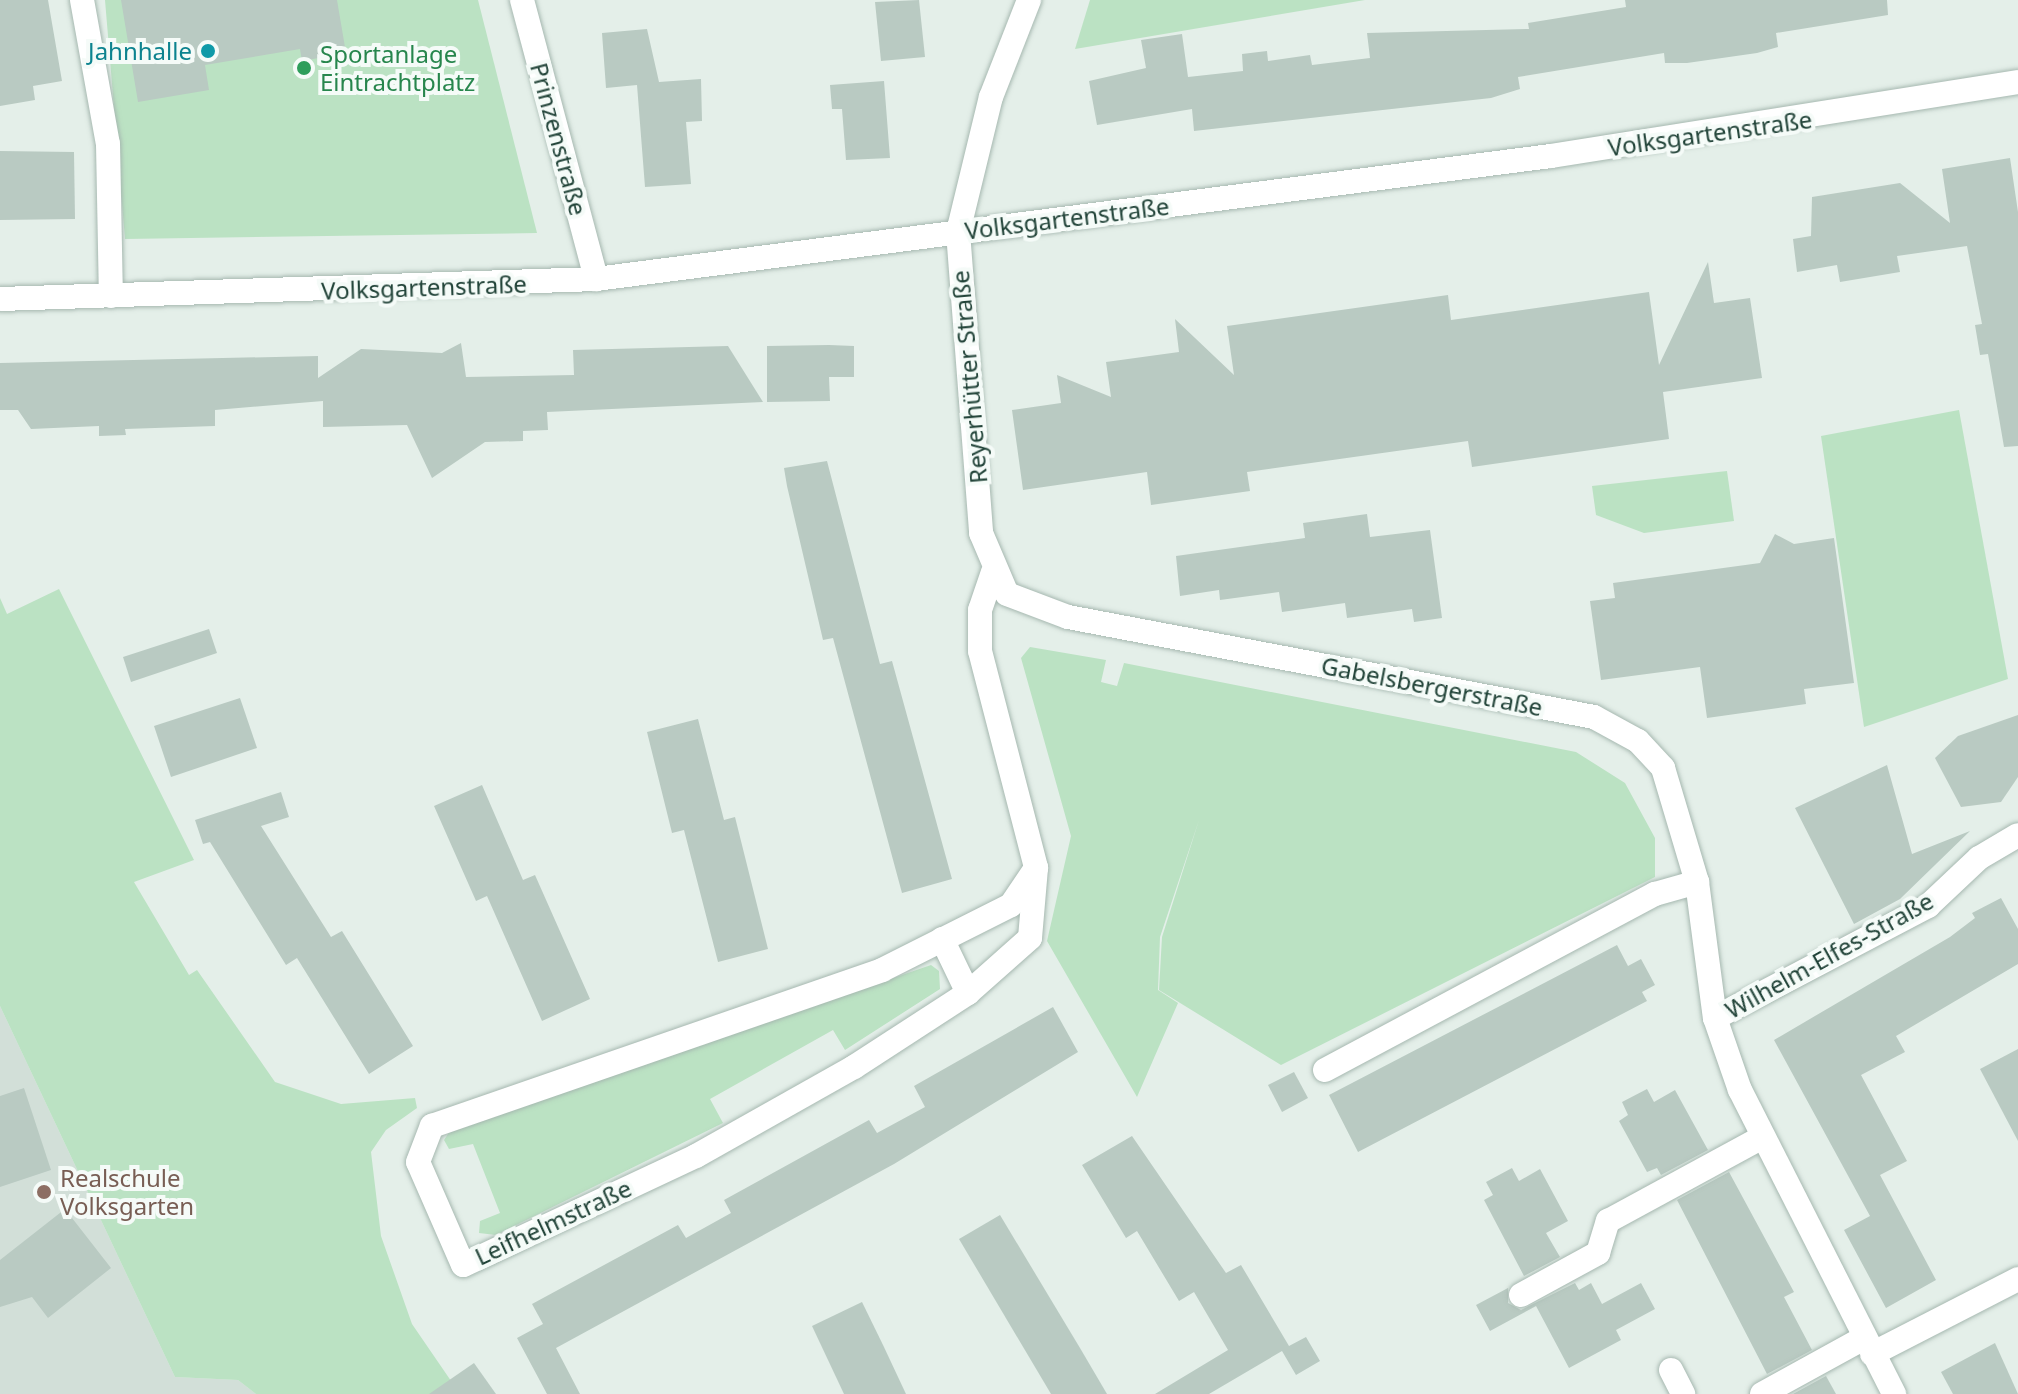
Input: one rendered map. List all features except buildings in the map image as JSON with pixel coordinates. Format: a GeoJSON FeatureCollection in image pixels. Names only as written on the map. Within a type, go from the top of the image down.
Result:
{"type":"FeatureCollection","features":[{"type":"Feature","properties":{"kind":"street"},"geometry":{"type":"LineString","coordinates":[[82,0],[108,144],[111,296]]}},
{"type":"Feature","properties":{"kind":"street","name":"Prinzenstraße"},"geometry":{"type":"LineString","coordinates":[[522,0],[596,279]]}},
{"type":"Feature","properties":{"kind":"street","name":"Reyerhütter Straße"},"geometry":{"type":"LineString","coordinates":[[1029,0],[991,97],[958,232],[981,533],[993,572],[1007,594],[1030,609],[1068,617]]}},
{"type":"Feature","properties":{"kind":"street","name":"Volksgartenstraße"},"geometry":{"type":"LineString","coordinates":[[0,299],[596,279],[1551,156],[2018,82]]}},
{"type":"Feature","properties":{"kind":"street","name":"Leifhelmstraße"},"geometry":{"type":"LineString","coordinates":[[993,572],[980,610],[980,651],[1036,868],[1030,938],[968,993],[696,1156],[463,1265],[418,1162],[432,1126],[882,970],[1011,905],[1036,868]]}},
{"type":"Feature","properties":{"kind":"street","name":"Gabelsbergerstraße"},"geometry":{"type":"LineString","coordinates":[[1068,617],[1594,717],[1638,741],[1663,768],[1697,882],[1715,1018],[1763,1137],[1894,1394]]}},
{"type":"Feature","properties":{"kind":"street","name":"Wilhelm-Elfes-Straße"},"geometry":{"type":"LineString","coordinates":[[1715,1018],[1928,906],[1979,858],[2018,835]]}},
{"type":"Feature","properties":{"kind":"street"},"geometry":{"type":"LineString","coordinates":[[1325,1070],[1655,894],[1697,882]]}},
{"type":"Feature","properties":{"kind":"street"},"geometry":{"type":"LineString","coordinates":[[942,939],[968,993]]}},
{"type":"Feature","properties":{"kind":"street"},"geometry":{"type":"LineString","coordinates":[[1521,1295],[1598,1253],[1608,1221],[1763,1137]]}},
{"type":"Feature","properties":{"kind":"street"},"geometry":{"type":"LineString","coordinates":[[1762,1394],[2018,1279]]}},
{"type":"Feature","properties":{"kind":"street"},"geometry":{"type":"LineString","coordinates":[[1671,1370],[1683,1394]]}},
{"type":"Feature","properties":{"kind":"shaded area","name":"Realschule Volksgarten"},"geometry":{"type":"Polygon","coordinates":[[[0,1006],[175,1377],[238,1380],[256,1394],[0,1394],[0,1006]]]}},
{"type":"Feature","properties":{"kind":"green space","name":"Sportanlage Eintrachtplatz"},"geometry":{"type":"Polygon","coordinates":[[[105,0],[478,0],[537,233],[125,239],[105,0]]]}},
{"type":"Feature","properties":{"kind":"green space"},"geometry":{"type":"Polygon","coordinates":[[[1090,0],[1365,0],[1075,49],[1090,0]]]}},
{"type":"Feature","properties":{"kind":"green space"},"geometry":{"type":"Polygon","coordinates":[[[1959,410],[2008,679],[1864,727],[1821,436],[1959,410]]]}},
{"type":"Feature","properties":{"kind":"green space"},"geometry":{"type":"Polygon","coordinates":[[[1727,471],[1734,521],[1644,533],[1596,515],[1592,486],[1727,471]]]}},
{"type":"Feature","properties":{"kind":"green space"},"geometry":{"type":"Polygon","coordinates":[[[59,589],[194,860],[134,882],[189,975],[197,970],[275,1082],[341,1104],[415,1098],[417,1108],[386,1130],[371,1152],[381,1236],[412,1324],[460,1394],[256,1394],[238,1380],[175,1377],[0,1006],[0,598],[7,614],[59,589]]]}},
{"type":"Feature","properties":{"kind":"green space"},"geometry":{"type":"Polygon","coordinates":[[[1030,647],[1106,660],[1101,682],[1117,686],[1124,663],[1576,752],[1625,783],[1655,838],[1655,877],[1281,1065],[1159,990],[1162,937],[1199,820],[1160,937],[1158,990],[1178,1003],[1137,1097],[1047,941],[1071,836],[1021,658],[1030,647]]]}},
{"type":"Feature","properties":{"kind":"green space"},"geometry":{"type":"Polygon","coordinates":[[[931,965],[939,971],[940,989],[845,1050],[833,1030],[710,1099],[723,1123],[496,1235],[479,1233],[480,1221],[500,1213],[473,1144],[449,1149],[444,1140],[450,1131],[931,965]]]}},
{"type":"Feature","properties":{"kind":"place","name":"Jahnhalle"},"geometry":{"type":"Point","coordinates":[208,51]}},
{"type":"Feature","properties":{"kind":"place","name":"Sportanlage Eintrachtplatz"},"geometry":{"type":"Point","coordinates":[304,68]}},
{"type":"Feature","properties":{"kind":"place","name":"Realschule Volksgarten"},"geometry":{"type":"Point","coordinates":[44,1192]}}]}
